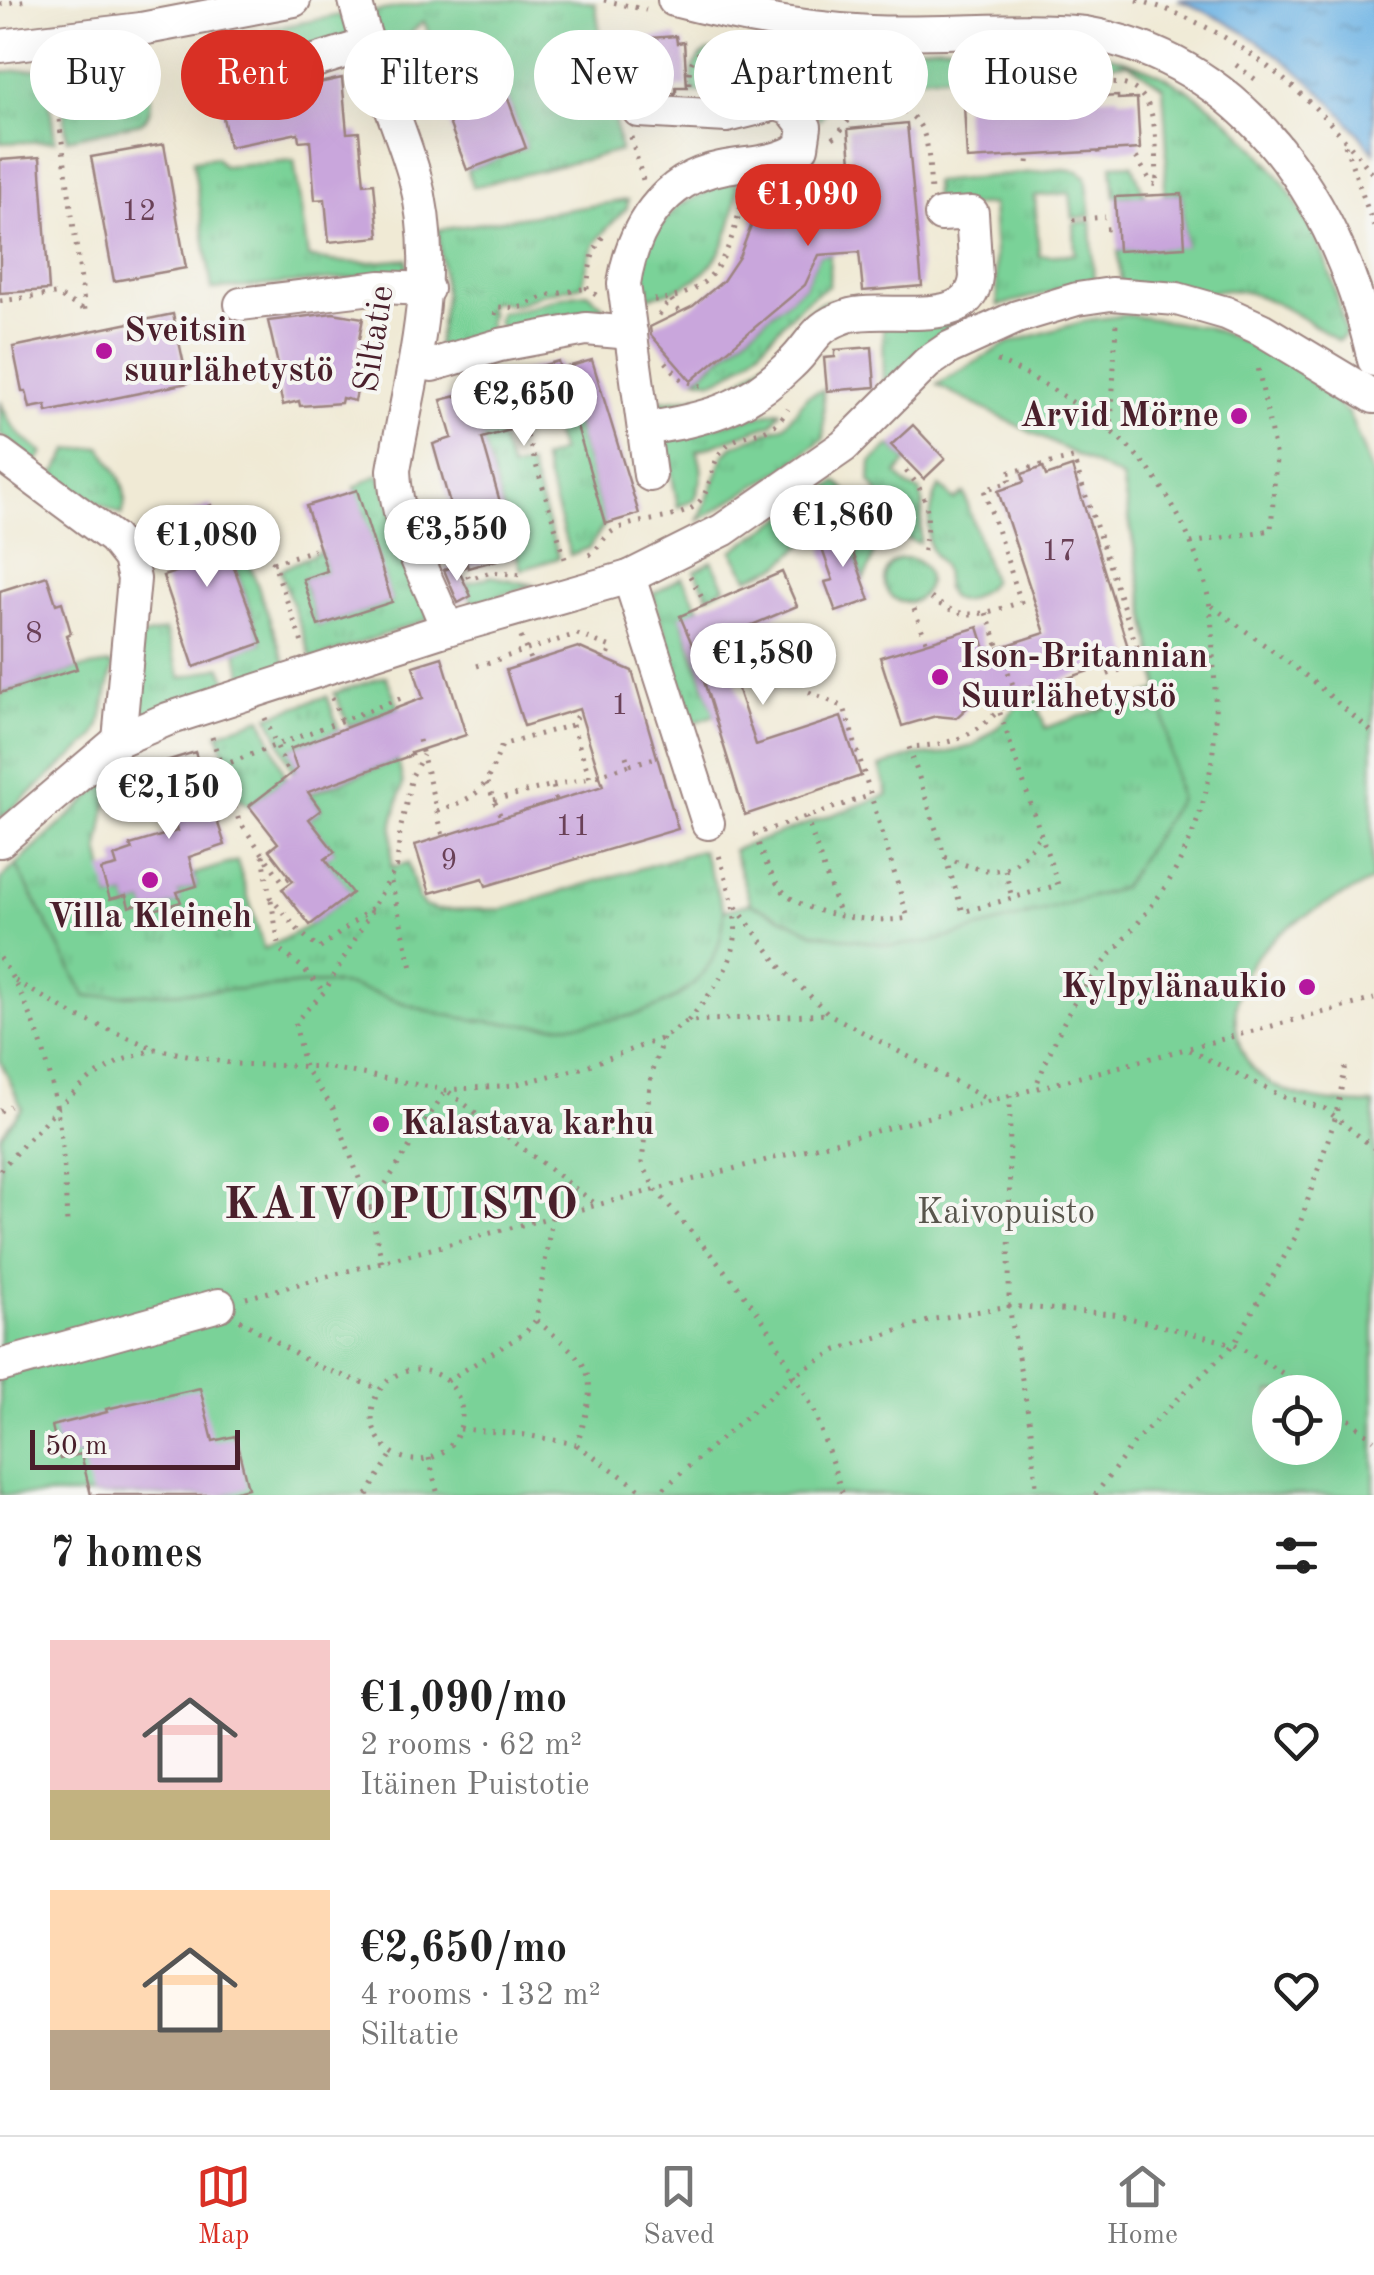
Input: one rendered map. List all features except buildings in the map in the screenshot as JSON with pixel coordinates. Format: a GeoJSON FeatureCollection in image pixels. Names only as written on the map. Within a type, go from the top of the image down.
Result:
{"type":"FeatureCollection","features":[{"type":"Feature","properties":{"kind":"street"},"geometry":{"type":"LineString","coordinates":[[0,46],[141,29],[294,0]]}},
{"type":"Feature","properties":{"kind":"street","name":"Siltatie"},"geometry":{"type":"LineString","coordinates":[[355,0],[365,30]]}},
{"type":"Feature","properties":{"kind":"street"},"geometry":{"type":"LineString","coordinates":[[674,0],[792,26],[873,32],[1085,33],[1154,53],[1200,76],[1259,125],[1304,183],[1345,266],[1374,360]]}},
{"type":"Feature","properties":{"kind":"street"},"geometry":{"type":"LineString","coordinates":[[636,121],[727,116],[776,104],[790,109],[805,127],[802,147],[785,159],[718,168],[692,177],[654,208],[642,226],[626,266],[624,284],[645,324],[644,429],[650,475]]}},
{"type":"Feature","properties":{"kind":"street","name":"Siltatie"},"geometry":{"type":"LineString","coordinates":[[396,120],[415,177],[427,290],[394,470],[395,499],[402,530],[447,629]]}},
{"type":"Feature","properties":{"kind":"street"},"geometry":{"type":"LineString","coordinates":[[644,429],[704,419],[750,399],[792,364],[822,326],[853,314],[943,312],[967,300],[975,288],[976,277],[972,213],[941,215]]}},
{"type":"Feature","properties":{"kind":"street"},"geometry":{"type":"LineString","coordinates":[[241,304],[381,287],[427,290]]}},
{"type":"Feature","properties":{"kind":"street"},"geometry":{"type":"LineString","coordinates":[[0,841],[118,740],[168,719],[321,682],[447,629],[629,577],[724,530],[844,446],[927,363],[998,324],[1111,294],[1177,299],[1261,330],[1374,397]]}},
{"type":"Feature","properties":{"kind":"street"},"geometry":{"type":"LineString","coordinates":[[416,357],[432,365],[500,345],[645,324]]}},
{"type":"Feature","properties":{"kind":"street"},"geometry":{"type":"LineString","coordinates":[[0,454],[113,538],[128,558],[134,579],[118,740]]}},
{"type":"Feature","properties":{"kind":"street"},"geometry":{"type":"LineString","coordinates":[[629,577],[708,823]]}},
{"type":"Feature","properties":{"kind":"street"},"geometry":{"type":"LineString","coordinates":[[0,1366],[219,1305]]}},
{"type":"Feature","properties":{"kind":"path"},"geometry":{"type":"LineString","coordinates":[[0,4],[29,0]]}},
{"type":"Feature","properties":{"kind":"path"},"geometry":{"type":"LineString","coordinates":[[1137,0],[1182,16],[1266,65],[1302,96],[1374,176]]}},
{"type":"Feature","properties":{"kind":"path"},"geometry":{"type":"LineString","coordinates":[[1113,84],[1128,84],[1153,110],[1157,185],[1152,184],[1136,157]]}},
{"type":"Feature","properties":{"kind":"path"},"geometry":{"type":"LineString","coordinates":[[0,301],[55,294],[84,310],[59,120]]}},
{"type":"Feature","properties":{"kind":"path"},"geometry":{"type":"LineString","coordinates":[[636,121],[632,146],[643,184]]}},
{"type":"Feature","properties":{"kind":"path"},"geometry":{"type":"LineString","coordinates":[[1344,142],[1374,226]]}},
{"type":"Feature","properties":{"kind":"path"},"geometry":{"type":"LineString","coordinates":[[1100,151],[1100,159]]}},
{"type":"Feature","properties":{"kind":"path"},"geometry":{"type":"LineString","coordinates":[[645,324],[668,299],[698,285],[719,267],[733,239],[752,163]]}},
{"type":"Feature","properties":{"kind":"path"},"geometry":{"type":"LineString","coordinates":[[1074,220],[1105,217]]}},
{"type":"Feature","properties":{"kind":"path"},"geometry":{"type":"LineString","coordinates":[[1106,229],[1116,228]]}},
{"type":"Feature","properties":{"kind":"path"},"geometry":{"type":"LineString","coordinates":[[494,323],[497,307],[519,308],[545,296],[587,288]]}},
{"type":"Feature","properties":{"kind":"path"},"geometry":{"type":"LineString","coordinates":[[668,299],[680,313]]}},
{"type":"Feature","properties":{"kind":"path"},"geometry":{"type":"LineString","coordinates":[[1111,434],[1116,310]]}},
{"type":"Feature","properties":{"kind":"path"},"geometry":{"type":"LineString","coordinates":[[949,348],[1000,362],[1060,394],[1144,464],[1191,543],[1210,605],[1216,703],[1214,764],[1205,800],[1183,856],[1150,908],[1065,1016],[1035,1088]]}},
{"type":"Feature","properties":{"kind":"path"},"geometry":{"type":"LineString","coordinates":[[662,357],[682,380],[706,387],[690,391]]}},
{"type":"Feature","properties":{"kind":"path"},"geometry":{"type":"LineString","coordinates":[[1191,543],[1271,530],[1276,458],[1256,360]]}},
{"type":"Feature","properties":{"kind":"path"},"geometry":{"type":"LineString","coordinates":[[550,566],[594,554],[610,532],[692,508],[706,492],[712,465],[724,448],[773,429],[793,403]]}},
{"type":"Feature","properties":{"kind":"path"},"geometry":{"type":"LineString","coordinates":[[524,426],[566,562]]}},
{"type":"Feature","properties":{"kind":"path"},"geometry":{"type":"LineString","coordinates":[[931,598],[948,611],[986,613],[1021,602],[984,490],[1010,482],[1008,474],[1073,458],[1142,662],[1106,675]]}},
{"type":"Feature","properties":{"kind":"path"},"geometry":{"type":"LineString","coordinates":[[906,471],[926,499],[923,555]]}},
{"type":"Feature","properties":{"kind":"path"},"geometry":{"type":"LineString","coordinates":[[254,511],[321,682],[343,724]]}},
{"type":"Feature","properties":{"kind":"path"},"geometry":{"type":"LineString","coordinates":[[443,545],[448,562],[460,558],[469,579],[491,572],[519,575],[535,570]]}},
{"type":"Feature","properties":{"kind":"path"},"geometry":{"type":"LineString","coordinates":[[273,563],[314,550]]}},
{"type":"Feature","properties":{"kind":"path"},"geometry":{"type":"LineString","coordinates":[[686,569],[706,605]]}},
{"type":"Feature","properties":{"kind":"path"},"geometry":{"type":"LineString","coordinates":[[1210,605],[1309,678],[1374,734]]}},
{"type":"Feature","properties":{"kind":"path"},"geometry":{"type":"LineString","coordinates":[[914,609],[927,643]]}},
{"type":"Feature","properties":{"kind":"path"},"geometry":{"type":"LineString","coordinates":[[986,613],[1016,693],[965,738],[908,746],[963,912],[1058,885],[1000,710]]}},
{"type":"Feature","properties":{"kind":"path"},"geometry":{"type":"LineString","coordinates":[[478,666],[577,634],[611,647],[607,660]]}},
{"type":"Feature","properties":{"kind":"path"},"geometry":{"type":"LineString","coordinates":[[526,651],[531,662]]}},
{"type":"Feature","properties":{"kind":"path"},"geometry":{"type":"LineString","coordinates":[[809,692],[844,708],[872,795],[908,918],[888,922],[840,916],[785,894],[768,868],[755,834],[872,795]]}},
{"type":"Feature","properties":{"kind":"path"},"geometry":{"type":"LineString","coordinates":[[221,766],[343,724],[404,698]]}},
{"type":"Feature","properties":{"kind":"path"},"geometry":{"type":"LineString","coordinates":[[263,713],[289,775]]}},
{"type":"Feature","properties":{"kind":"path"},"geometry":{"type":"LineString","coordinates":[[577,715],[572,725],[590,778]]}},
{"type":"Feature","properties":{"kind":"path"},"geometry":{"type":"LineString","coordinates":[[437,811],[473,799],[487,782],[502,746],[572,725]]}},
{"type":"Feature","properties":{"kind":"path"},"geometry":{"type":"LineString","coordinates":[[210,731],[239,821],[283,882],[290,877]]}},
{"type":"Feature","properties":{"kind":"path"},"geometry":{"type":"LineString","coordinates":[[419,740],[443,836]]}},
{"type":"Feature","properties":{"kind":"path"},"geometry":{"type":"LineString","coordinates":[[382,1262],[370,1208],[333,1108],[304,1066],[294,1022],[324,992],[391,879],[397,866],[412,776],[423,755]]}},
{"type":"Feature","properties":{"kind":"path"},"geometry":{"type":"LineString","coordinates":[[583,759],[594,755]]}},
{"type":"Feature","properties":{"kind":"path"},"geometry":{"type":"LineString","coordinates":[[626,756],[629,765]]}},
{"type":"Feature","properties":{"kind":"path"},"geometry":{"type":"LineString","coordinates":[[494,800],[661,757]]}},
{"type":"Feature","properties":{"kind":"path"},"geometry":{"type":"LineString","coordinates":[[487,782],[500,817]]}},
{"type":"Feature","properties":{"kind":"path"},"geometry":{"type":"LineString","coordinates":[[553,785],[556,800]]}},
{"type":"Feature","properties":{"kind":"path"},"geometry":{"type":"LineString","coordinates":[[806,817],[840,916]]}},
{"type":"Feature","properties":{"kind":"path"},"geometry":{"type":"LineString","coordinates":[[15,981],[76,1016],[156,1050],[235,1064],[325,1067],[446,1090],[514,1085],[581,1068],[663,1038],[688,1021],[718,986],[733,953],[736,908],[708,823]]}},
{"type":"Feature","properties":{"kind":"path"},"geometry":{"type":"LineString","coordinates":[[945,857],[981,870],[1005,870],[1030,850],[1040,834]]}},
{"type":"Feature","properties":{"kind":"path"},"geometry":{"type":"LineString","coordinates":[[263,854],[280,950],[324,992]]}},
{"type":"Feature","properties":{"kind":"path"},"geometry":{"type":"LineString","coordinates":[[1005,870],[1012,898]]}},
{"type":"Feature","properties":{"kind":"path"},"geometry":{"type":"LineString","coordinates":[[391,879],[413,972]]}},
{"type":"Feature","properties":{"kind":"path"},"geometry":{"type":"LineString","coordinates":[[270,896],[319,948],[378,903]]}},
{"type":"Feature","properties":{"kind":"path"},"geometry":{"type":"LineString","coordinates":[[736,908],[784,971],[829,1014],[990,1100]]}},
{"type":"Feature","properties":{"kind":"path"},"geometry":{"type":"LineString","coordinates":[[0,958],[15,981],[48,1058],[59,1106],[67,1228]]}},
{"type":"Feature","properties":{"kind":"path"},"geometry":{"type":"LineString","coordinates":[[219,1305],[1374,1000]]}},
{"type":"Feature","properties":{"kind":"path"},"geometry":{"type":"LineString","coordinates":[[688,1021],[829,1014]]}},
{"type":"Feature","properties":{"kind":"path"},"geometry":{"type":"LineString","coordinates":[[663,1038],[651,1074],[642,1163],[655,1190],[767,1326],[814,1410],[843,1495]]}},
{"type":"Feature","properties":{"kind":"path"},"geometry":{"type":"LineString","coordinates":[[1186,1048],[1284,1097],[1324,1108],[1374,1148]]}},
{"type":"Feature","properties":{"kind":"path"},"geometry":{"type":"LineString","coordinates":[[0,1170],[59,1106],[91,1078],[120,1061],[156,1050]]}},
{"type":"Feature","properties":{"kind":"path"},"geometry":{"type":"LineString","coordinates":[[1095,1495],[1138,1439],[1234,1344],[1295,1238],[1335,1119],[1346,1065]]}},
{"type":"Feature","properties":{"kind":"path"},"geometry":{"type":"LineString","coordinates":[[446,1090],[596,1205]]}},
{"type":"Feature","properties":{"kind":"path"},"geometry":{"type":"LineString","coordinates":[[370,1208],[446,1090]]}},
{"type":"Feature","properties":{"kind":"path"},"geometry":{"type":"LineString","coordinates":[[1010,1095],[1010,1306],[1031,1430],[1037,1495]]}},
{"type":"Feature","properties":{"kind":"path"},"geometry":{"type":"LineString","coordinates":[[0,1111],[10,1106]]}},
{"type":"Feature","properties":{"kind":"path"},"geometry":{"type":"LineString","coordinates":[[448,1381],[525,1333],[536,1320],[552,1217]]}},
{"type":"Feature","properties":{"kind":"path"},"geometry":{"type":"LineString","coordinates":[[219,1305],[314,1364],[380,1390]]}},
{"type":"Feature","properties":{"kind":"path"},"geometry":{"type":"LineString","coordinates":[[460,1428],[577,1444],[652,1495],[794,1375],[838,1350],[934,1319],[1010,1306],[1113,1314],[1234,1344],[1286,1375]]}},
{"type":"Feature","properties":{"kind":"path"},"geometry":{"type":"LineString","coordinates":[[536,1320],[567,1343],[585,1365],[591,1381],[591,1400],[577,1444]]}},
{"type":"Feature","properties":{"kind":"path"},"geometry":{"type":"LineString","coordinates":[[420,1370],[448,1381],[461,1403],[460,1428],[454,1442],[429,1458],[404,1458],[392,1452],[382,1442],[373,1416],[380,1390],[404,1372],[420,1370]]}},
{"type":"Feature","properties":{"kind":"path"},"geometry":{"type":"LineString","coordinates":[[1342,1413],[1374,1440]]}},
{"type":"Feature","properties":{"kind":"path"},"geometry":{"type":"LineString","coordinates":[[367,1495],[392,1452]]}},
{"type":"Feature","properties":{"kind":"path"},"geometry":{"type":"LineString","coordinates":[[429,1458],[438,1495]]}},
{"type":"Feature","properties":{"kind":"green space"},"geometry":{"type":"Polygon","coordinates":[[[441,0],[595,3],[600,30],[534,30],[534,120],[615,120],[620,151],[473,187],[467,170],[526,148],[514,115],[514,30],[427,30],[424,21],[415,30],[379,30],[372,12],[441,0]]]}},
{"type":"Feature","properties":{"kind":"green space"},"geometry":{"type":"Polygon","coordinates":[[[340,15],[349,30],[344,30],[344,40],[324,45],[324,30],[266,30],[340,15]]]}},
{"type":"Feature","properties":{"kind":"green space"},"geometry":{"type":"Polygon","coordinates":[[[948,45],[948,76],[928,77],[928,46],[948,45]]]}},
{"type":"Feature","properties":{"kind":"green space"},"geometry":{"type":"Polygon","coordinates":[[[1113,57],[1140,66],[1175,82],[1207,103],[1262,156],[1306,219],[1327,264],[1346,335],[1338,341],[1272,301],[1253,294],[1216,291],[1199,297],[1121,283],[1118,251],[1185,246],[1182,194],[1164,195],[1167,149],[1163,87],[1128,63],[1113,64],[1113,57]]]}},
{"type":"Feature","properties":{"kind":"green space"},"geometry":{"type":"Polygon","coordinates":[[[30,69],[30,120],[52,120],[55,141],[0,143],[0,72],[30,69]]]}},
{"type":"Feature","properties":{"kind":"green space"},"geometry":{"type":"Polygon","coordinates":[[[65,120],[144,120],[141,123],[67,139],[65,120]]]}},
{"type":"Feature","properties":{"kind":"green space"},"geometry":{"type":"Polygon","coordinates":[[[216,157],[223,166],[294,160],[308,257],[358,263],[407,259],[408,273],[212,290],[193,160],[216,157]]]}},
{"type":"Feature","properties":{"kind":"green space"},"geometry":{"type":"Polygon","coordinates":[[[1132,164],[1145,196],[1115,197],[1112,165],[1132,164]]]}},
{"type":"Feature","properties":{"kind":"green space"},"geometry":{"type":"Polygon","coordinates":[[[1064,169],[1086,177],[1091,216],[1073,218],[1070,193],[1035,196],[1039,256],[1075,254],[1074,223],[1091,221],[1094,286],[1058,290],[998,306],[992,204],[935,208],[933,182],[1064,169]]]}},
{"type":"Feature","properties":{"kind":"green space"},"geometry":{"type":"Polygon","coordinates":[[[724,183],[738,183],[735,207],[730,228],[712,263],[683,286],[638,298],[645,244],[678,206],[724,183]]]}},
{"type":"Feature","properties":{"kind":"green space"},"geometry":{"type":"Polygon","coordinates":[[[628,200],[627,208],[596,242],[582,285],[541,294],[516,305],[492,301],[486,311],[491,313],[488,322],[493,335],[437,349],[445,296],[438,230],[628,200]]]}},
{"type":"Feature","properties":{"kind":"green space"},"geometry":{"type":"Polygon","coordinates":[[[830,254],[829,286],[798,308],[747,361],[713,381],[697,378],[805,285],[819,255],[830,254]]]}},
{"type":"Feature","properties":{"kind":"green space"},"geometry":{"type":"Polygon","coordinates":[[[588,293],[605,308],[501,329],[497,321],[500,312],[588,293]]]}},
{"type":"Feature","properties":{"kind":"green space"},"geometry":{"type":"Polygon","coordinates":[[[832,300],[831,306],[776,360],[724,399],[662,410],[660,401],[710,394],[743,378],[770,355],[808,311],[832,300]]]}},
{"type":"Feature","properties":{"kind":"green space","name":"Kaivopuisto"},"geometry":{"type":"Polygon","coordinates":[[[1127,315],[1206,327],[1278,354],[1349,414],[1374,479],[1372,881],[1311,912],[1269,944],[1242,981],[1236,1027],[1252,1068],[1268,1081],[1307,1098],[1374,1104],[1374,1495],[0,1495],[0,1136],[22,1108],[0,1060],[0,880],[16,865],[86,997],[329,983],[441,1014],[570,1025],[616,1019],[657,1007],[692,985],[715,954],[724,911],[750,903],[815,933],[892,946],[936,941],[1122,888],[1179,799],[1122,478],[937,385],[1008,343],[1089,320],[1127,315]]]}},
{"type":"Feature","properties":{"kind":"green space"},"geometry":{"type":"Polygon","coordinates":[[[962,324],[927,343],[884,385],[883,326],[962,324]]]}},
{"type":"Feature","properties":{"kind":"green space"},"geometry":{"type":"Polygon","coordinates":[[[937,385],[1144,482],[1196,801],[1035,1057],[745,905],[750,902],[733,850],[888,795],[880,767],[915,755],[938,755],[973,746],[998,727],[1032,690],[1045,728],[1159,690],[1122,478],[937,385]]]}},
{"type":"Feature","properties":{"kind":"green space"},"geometry":{"type":"Polygon","coordinates":[[[823,390],[824,438],[785,468],[699,520],[724,455],[733,446],[785,425],[807,396],[823,390]]]}},
{"type":"Feature","properties":{"kind":"green space"},"geometry":{"type":"Polygon","coordinates":[[[0,400],[16,430],[43,453],[36,463],[0,434],[0,400]]]}},
{"type":"Feature","properties":{"kind":"green space"},"geometry":{"type":"Polygon","coordinates":[[[573,412],[605,524],[589,548],[570,555],[542,459],[561,452],[549,419],[573,412]]]}},
{"type":"Feature","properties":{"kind":"green space"},"geometry":{"type":"Polygon","coordinates":[[[780,412],[772,424],[697,451],[702,470],[698,492],[695,499],[678,507],[665,439],[780,412]]]}},
{"type":"Feature","properties":{"kind":"green space"},"geometry":{"type":"Polygon","coordinates":[[[499,433],[511,469],[529,464],[559,558],[521,570],[482,438],[499,433]]]}},
{"type":"Feature","properties":{"kind":"green space"},"geometry":{"type":"Polygon","coordinates":[[[891,445],[907,461],[897,474],[909,487],[920,491],[920,543],[892,527],[870,481],[871,462],[891,445]]]}},
{"type":"Feature","properties":{"kind":"green space"},"geometry":{"type":"Polygon","coordinates":[[[101,447],[123,488],[122,515],[90,500],[54,475],[69,450],[101,447]]]}},
{"type":"Feature","properties":{"kind":"green space"},"geometry":{"type":"Polygon","coordinates":[[[379,474],[431,618],[312,660],[280,570],[321,551],[327,571],[303,579],[318,626],[392,602],[355,487],[379,474]]]}},
{"type":"Feature","properties":{"kind":"green space"},"geometry":{"type":"Polygon","coordinates":[[[837,482],[861,512],[873,540],[873,557],[863,580],[842,522],[820,529],[779,566],[748,578],[732,551],[837,482]]]}},
{"type":"Feature","properties":{"kind":"green space"},"geometry":{"type":"Polygon","coordinates":[[[940,486],[954,500],[964,493],[992,581],[977,595],[963,601],[951,598],[947,591],[943,567],[929,541],[930,516],[940,486]]]}},
{"type":"Feature","properties":{"kind":"green space"},"geometry":{"type":"Polygon","coordinates":[[[247,556],[287,668],[245,681],[236,652],[262,643],[233,560],[247,556]]]}},
{"type":"Feature","properties":{"kind":"green space"},"geometry":{"type":"Polygon","coordinates":[[[906,558],[922,564],[928,580],[922,596],[906,602],[890,596],[884,580],[890,564],[906,558]]]}},
{"type":"Feature","properties":{"kind":"green space"},"geometry":{"type":"Polygon","coordinates":[[[712,561],[725,587],[708,596],[695,571],[712,561]]]}},
{"type":"Feature","properties":{"kind":"green space"},"geometry":{"type":"Polygon","coordinates":[[[491,576],[534,585],[473,604],[465,584],[491,576]]]}},
{"type":"Feature","properties":{"kind":"green space"},"geometry":{"type":"Polygon","coordinates":[[[682,577],[699,608],[681,617],[715,715],[693,723],[653,594],[682,577]]]}},
{"type":"Feature","properties":{"kind":"green space"},"geometry":{"type":"Polygon","coordinates":[[[165,630],[181,678],[221,667],[229,686],[148,714],[134,705],[140,637],[165,630]]]}},
{"type":"Feature","properties":{"kind":"green space"},"geometry":{"type":"Polygon","coordinates":[[[113,666],[94,738],[0,819],[0,694],[77,669],[113,666]]]}},
{"type":"Feature","properties":{"kind":"green space"},"geometry":{"type":"Polygon","coordinates":[[[386,676],[399,707],[349,726],[334,693],[386,676]]]}},
{"type":"Feature","properties":{"kind":"green space"},"geometry":{"type":"Polygon","coordinates":[[[327,696],[339,730],[290,749],[297,769],[293,772],[269,716],[327,696]]]}},
{"type":"Feature","properties":{"kind":"green space"},"geometry":{"type":"Polygon","coordinates":[[[262,718],[286,778],[249,806],[237,797],[218,733],[262,718]]]}},
{"type":"Feature","properties":{"kind":"green space"},"geometry":{"type":"Polygon","coordinates":[[[398,760],[403,784],[393,822],[391,867],[408,863],[418,898],[424,906],[436,910],[503,909],[702,850],[724,910],[732,909],[734,930],[695,1002],[575,1058],[85,1010],[0,880],[111,778],[99,849],[110,899],[126,895],[129,907],[144,902],[147,912],[180,902],[177,892],[197,886],[194,874],[237,861],[264,949],[310,925],[351,893],[325,859],[334,851],[309,819],[321,809],[309,794],[398,760]]]}},
{"type":"Feature","properties":{"kind":"water"},"geometry":{"type":"Polygon","coordinates":[[[1178,0],[1374,0],[1374,153],[1333,105],[1287,63],[1235,27],[1178,0]]]}},
{"type":"Feature","properties":{"kind":"place","name":"Sveitsin suurlähetystö"},"geometry":{"type":"Point","coordinates":[104,351]}},
{"type":"Feature","properties":{"kind":"place","name":"Arvid Mörne"},"geometry":{"type":"Point","coordinates":[1239,416]}},
{"type":"Feature","properties":{"kind":"place","name":"Ison-Britannian Suurlähetystö"},"geometry":{"type":"Point","coordinates":[940,677]}},
{"type":"Feature","properties":{"kind":"place","name":"Villa Kleineh"},"geometry":{"type":"Point","coordinates":[150,880]}},
{"type":"Feature","properties":{"kind":"place","name":"Kylpylänaukio"},"geometry":{"type":"Point","coordinates":[1307,987]}},
{"type":"Feature","properties":{"kind":"place","name":"Kalastava karhu"},"geometry":{"type":"Point","coordinates":[381,1124]}},
{"type":"Feature","properties":{"kind":"district","name":"KAIVOPUISTO"},"geometry":{"type":"Point","coordinates":[402,1206]}}]}
